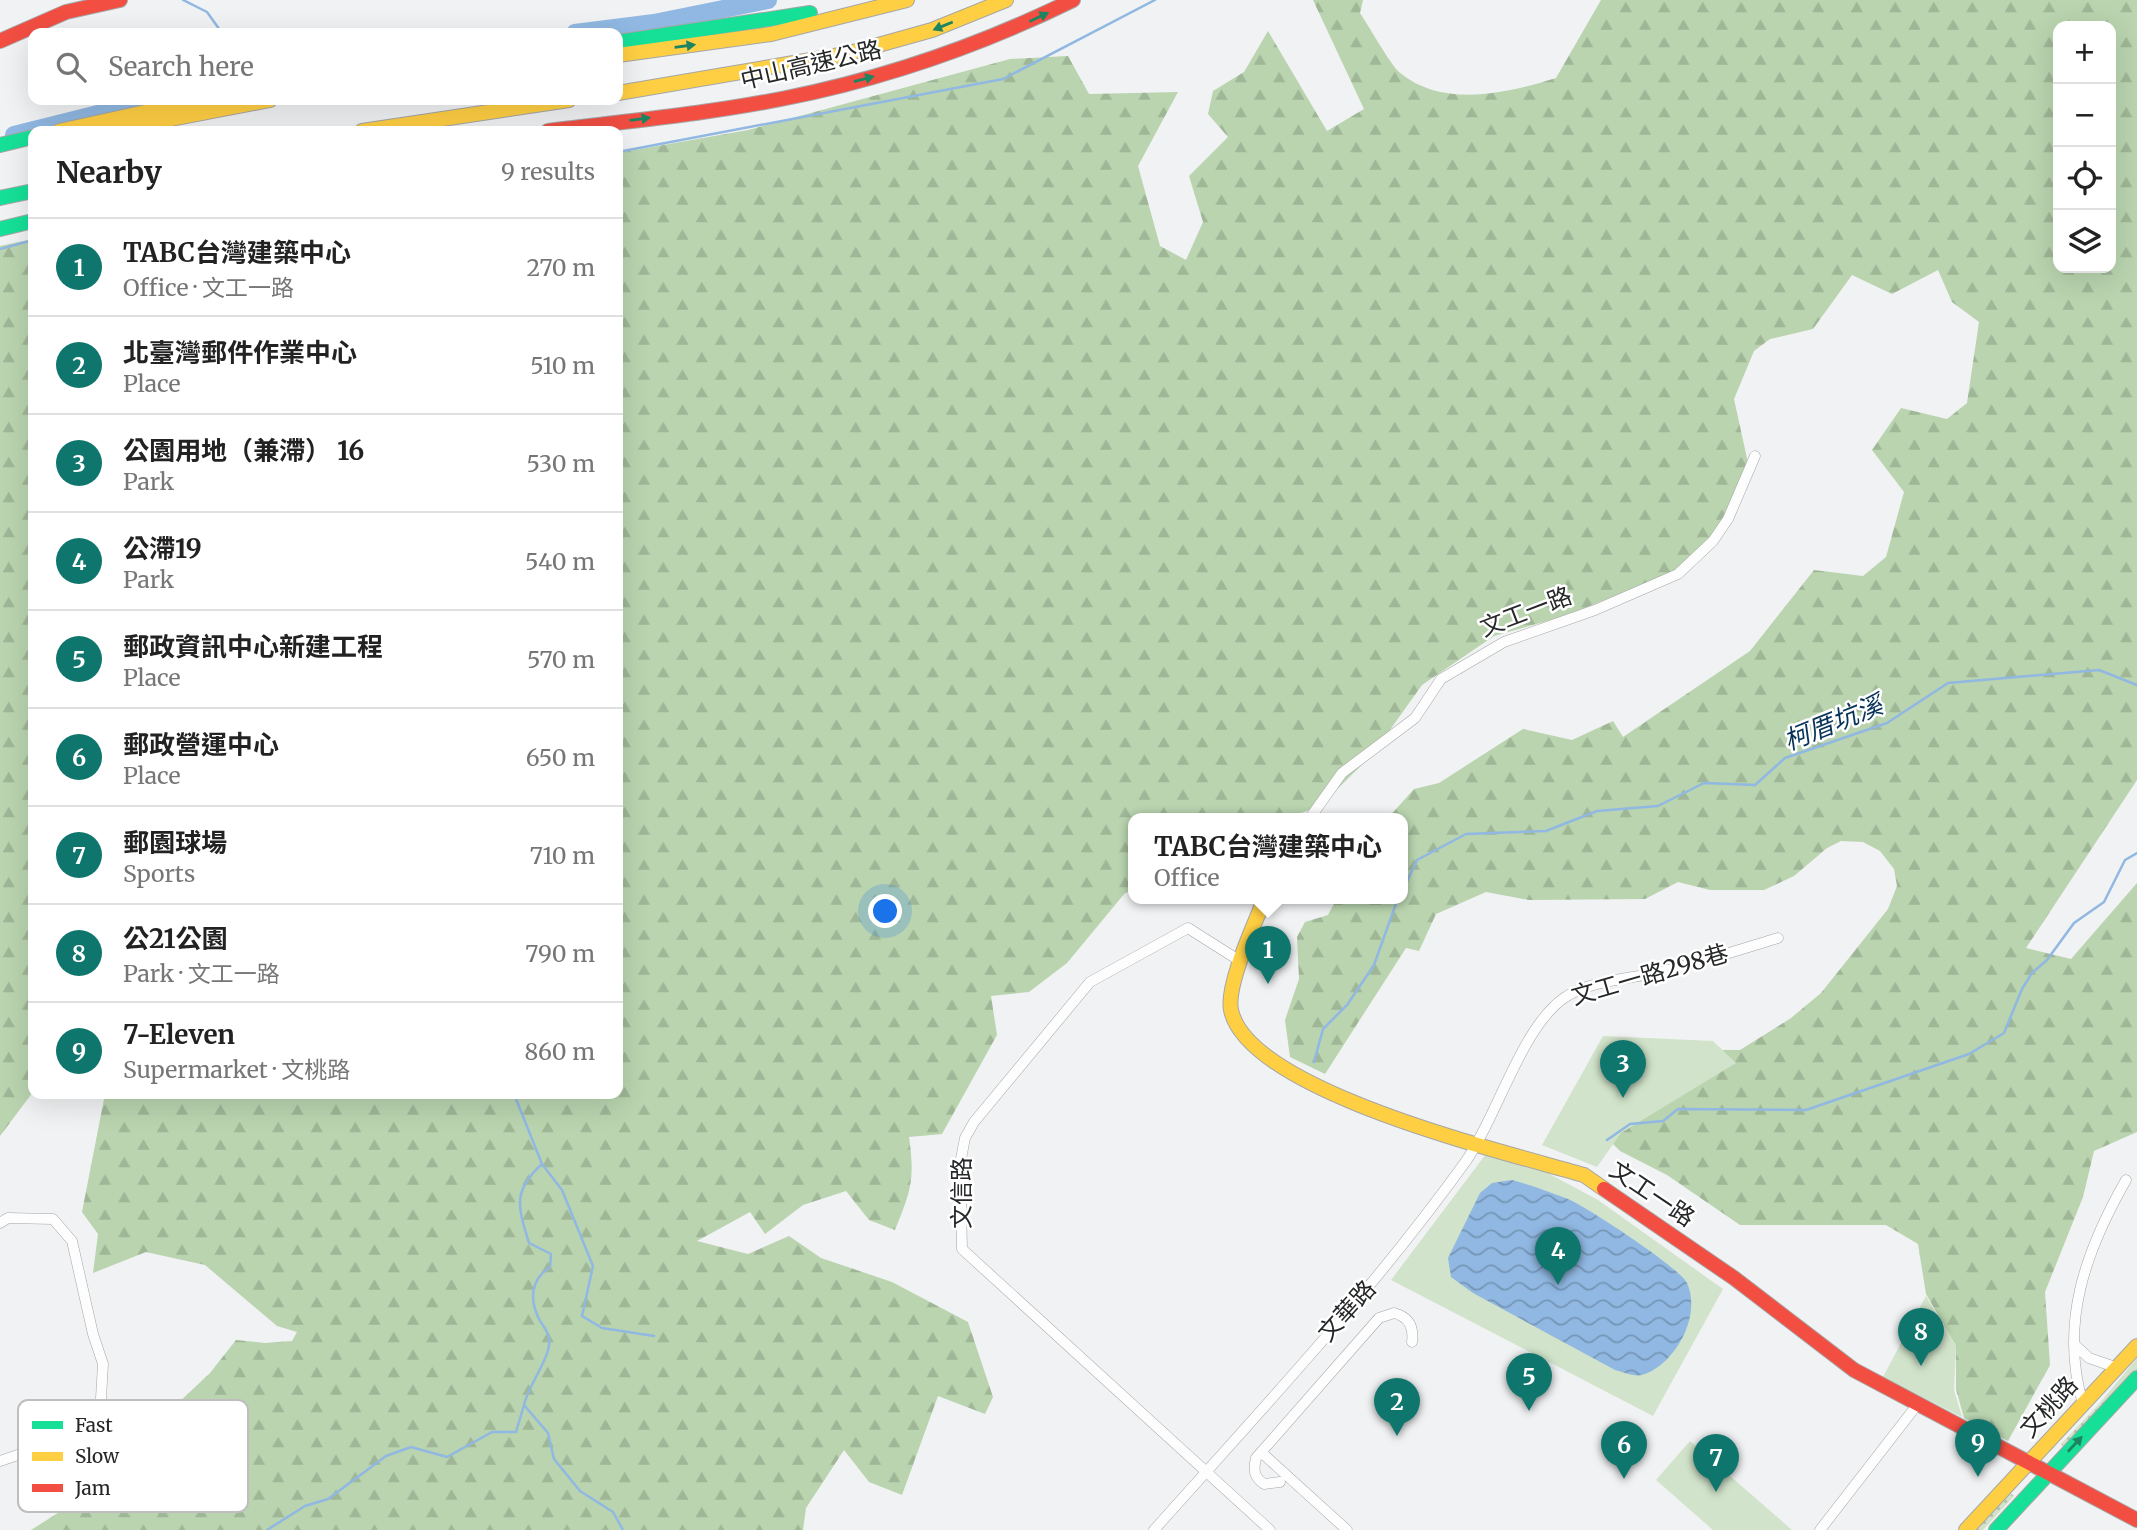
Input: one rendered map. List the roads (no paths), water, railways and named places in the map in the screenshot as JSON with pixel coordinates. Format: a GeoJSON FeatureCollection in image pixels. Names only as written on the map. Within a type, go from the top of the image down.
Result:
{"type":"FeatureCollection","features":[{"type":"Feature","properties":{"kind":"main road"},"geometry":{"type":"LineString","coordinates":[[30,28],[66,12],[121,0]]}},
{"type":"Feature","properties":{"kind":"main road"},"geometry":{"type":"LineString","coordinates":[[623,40],[771,21],[871,0]]}},
{"type":"Feature","properties":{"kind":"main road"},"geometry":{"type":"LineString","coordinates":[[623,54],[771,34],[907,0]]}},
{"type":"Feature","properties":{"kind":"main road","name":"中山高速公路"},"geometry":{"type":"LineString","coordinates":[[623,92],[765,71],[848,54],[925,33],[1006,0]]}},
{"type":"Feature","properties":{"kind":"main road","name":"中山高速公路"},"geometry":{"type":"LineString","coordinates":[[584,126],[786,98],[867,78],[1004,33],[1073,0]]}},
{"type":"Feature","properties":{"kind":"main road"},"geometry":{"type":"LineString","coordinates":[[0,41],[28,29]]}},
{"type":"Feature","properties":{"kind":"main road"},"geometry":{"type":"LineString","coordinates":[[82,126],[177,105]]}},
{"type":"Feature","properties":{"kind":"main road"},"geometry":{"type":"LineString","coordinates":[[134,126],[244,105]]}},
{"type":"Feature","properties":{"kind":"main road"},"geometry":{"type":"LineString","coordinates":[[395,126],[536,105]]}},
{"type":"Feature","properties":{"kind":"main road"},"geometry":{"type":"LineString","coordinates":[[0,145],[28,138]]}},
{"type":"Feature","properties":{"kind":"main road"},"geometry":{"type":"LineString","coordinates":[[0,156],[28,149]]}},
{"type":"Feature","properties":{"kind":"main road"},"geometry":{"type":"LineString","coordinates":[[0,198],[28,192]]}},
{"type":"Feature","properties":{"kind":"main road"},"geometry":{"type":"LineString","coordinates":[[0,229],[28,222]]}},
{"type":"Feature","properties":{"kind":"main road","name":"文工一路"},"geometry":{"type":"LineString","coordinates":[[1263,904],[1240,961],[1230,1006],[1236,1028],[1253,1047],[1318,1086],[1380,1115],[1584,1175],[1734,1278],[1854,1370],[2137,1520]]}},
{"type":"Feature","properties":{"kind":"main road","name":"文桃路"},"geometry":{"type":"LineString","coordinates":[[1966,1530],[2137,1346]]}},
{"type":"Feature","properties":{"kind":"main road","name":"文桃路"},"geometry":{"type":"LineString","coordinates":[[1996,1530],[2137,1378]]}},
{"type":"Feature","properties":{"kind":"street","name":"文工一路"},"geometry":{"type":"LineString","coordinates":[[1314,813],[1342,773],[1415,718],[1441,680],[1504,642],[1595,610],[1678,574],[1713,541],[1728,519],[1755,456]]}},
{"type":"Feature","properties":{"kind":"street","name":"文信路"},"geometry":{"type":"LineString","coordinates":[[1240,961],[1188,928],[1090,982],[974,1122],[965,1138],[960,1164],[962,1249],[1270,1530]]}},
{"type":"Feature","properties":{"kind":"street","name":"文工一路298巷"},"geometry":{"type":"LineString","coordinates":[[1478,1143],[1531,1038],[1549,1010],[1565,997],[1587,988],[1662,972],[1778,938]]}},
{"type":"Feature","properties":{"kind":"street","name":"文華路"},"geometry":{"type":"LineString","coordinates":[[1154,1530],[1388,1264],[1478,1143]]}},
{"type":"Feature","properties":{"kind":"street"},"geometry":{"type":"LineString","coordinates":[[2083,1404],[2073,1367],[2081,1276],[2098,1229],[2126,1180]]}},
{"type":"Feature","properties":{"kind":"street"},"geometry":{"type":"LineString","coordinates":[[0,1223],[8,1219],[53,1219],[72,1241],[93,1334],[103,1364],[100,1400]]}},
{"type":"Feature","properties":{"kind":"street"},"geometry":{"type":"LineString","coordinates":[[1280,1482],[1264,1484],[1258,1480],[1254,1465],[1261,1452],[1383,1315],[1394,1313],[1407,1319],[1412,1325],[1412,1342]]}},
{"type":"Feature","properties":{"kind":"street"},"geometry":{"type":"LineString","coordinates":[[2074,1344],[2089,1358],[2115,1367]]}},
{"type":"Feature","properties":{"kind":"street"},"geometry":{"type":"LineString","coordinates":[[1821,1530],[1917,1405]]}},
{"type":"Feature","properties":{"kind":"street"},"geometry":{"type":"LineString","coordinates":[[1261,1452],[1347,1530]]}},
{"type":"Feature","properties":{"kind":"street"},"geometry":{"type":"LineString","coordinates":[[0,1461],[18,1455]]}},
{"type":"Feature","properties":{"kind":"water"},"geometry":{"type":"Polygon","coordinates":[[[1512,1180],[1578,1204],[1632,1238],[1681,1275],[1687,1283],[1691,1296],[1688,1324],[1675,1350],[1654,1370],[1642,1375],[1632,1375],[1615,1370],[1473,1293],[1451,1277],[1448,1258],[1480,1193],[1492,1183],[1512,1180]]]}},
{"type":"Feature","properties":{"kind":"waterway"},"geometry":{"type":"LineString","coordinates":[[183,0],[207,12],[218,28]]}},
{"type":"Feature","properties":{"kind":"waterway"},"geometry":{"type":"LineString","coordinates":[[614,28],[654,23],[768,0]]}},
{"type":"Feature","properties":{"kind":"waterway"},"geometry":{"type":"LineString","coordinates":[[623,151],[1003,79],[1155,0]]}},
{"type":"Feature","properties":{"kind":"waterway"},"geometry":{"type":"LineString","coordinates":[[50,126],[134,105]]}},
{"type":"Feature","properties":{"kind":"waterway"},"geometry":{"type":"LineString","coordinates":[[14,135],[28,132]]}},
{"type":"Feature","properties":{"kind":"waterway"},"geometry":{"type":"LineString","coordinates":[[0,249],[28,241]]}},
{"type":"Feature","properties":{"kind":"waterway","name":"柯厝坑溪"},"geometry":{"type":"LineString","coordinates":[[1408,879],[1417,860],[1466,834],[1546,831],[1597,811],[1658,806],[1704,783],[1755,785],[1785,758],[1887,723],[1948,683],[2099,670],[2137,685]]}},
{"type":"Feature","properties":{"kind":"waterway"},"geometry":{"type":"LineString","coordinates":[[1607,1140],[1630,1124],[1663,1121],[1678,1109],[1806,1110],[1969,1054],[2004,1033],[2022,989],[2032,973],[2047,960],[2074,923],[2104,902],[2125,860],[2137,853]]}},
{"type":"Feature","properties":{"kind":"waterway","name":"柯厝坑溪"},"geometry":{"type":"LineString","coordinates":[[1314,1062],[1323,1029],[1347,1005],[1374,965],[1396,904]]}},
{"type":"Feature","properties":{"kind":"waterway"},"geometry":{"type":"LineString","coordinates":[[516,1099],[542,1164],[522,1191],[522,1219],[529,1243],[551,1254],[550,1267],[539,1277],[533,1297],[536,1312],[548,1334],[549,1346],[524,1405],[548,1433],[554,1459],[580,1491],[613,1512],[623,1530]]}},
{"type":"Feature","properties":{"kind":"waterway"},"geometry":{"type":"LineString","coordinates":[[542,1164],[562,1190],[593,1266],[582,1316],[602,1328],[654,1336]]}},
{"type":"Feature","properties":{"kind":"waterway"},"geometry":{"type":"LineString","coordinates":[[267,1530],[305,1506],[328,1499],[386,1456],[411,1447],[447,1457],[492,1432],[516,1432],[524,1405]]}},
{"type":"Feature","properties":{"kind":"place","name":"TABC台灣建築中心"},"geometry":{"type":"Point","coordinates":[1268,984]}},
{"type":"Feature","properties":{"kind":"place","name":"公園用地（兼滯） 16"},"geometry":{"type":"Point","coordinates":[1623,1098]}},
{"type":"Feature","properties":{"kind":"place","name":"公滯19"},"geometry":{"type":"Point","coordinates":[1558,1285]}},
{"type":"Feature","properties":{"kind":"place","name":"公21公園"},"geometry":{"type":"Point","coordinates":[1921,1366]}},
{"type":"Feature","properties":{"kind":"place","name":"郵政資訊中心新建工程"},"geometry":{"type":"Point","coordinates":[1529,1411]}},
{"type":"Feature","properties":{"kind":"place","name":"北臺灣郵件作業中心"},"geometry":{"type":"Point","coordinates":[1397,1436]}},
{"type":"Feature","properties":{"kind":"place","name":"7-Eleven"},"geometry":{"type":"Point","coordinates":[1978,1477]}},
{"type":"Feature","properties":{"kind":"place","name":"郵政營運中心"},"geometry":{"type":"Point","coordinates":[1624,1479]}},
{"type":"Feature","properties":{"kind":"place","name":"郵園球場"},"geometry":{"type":"Point","coordinates":[1716,1492]}}]}
